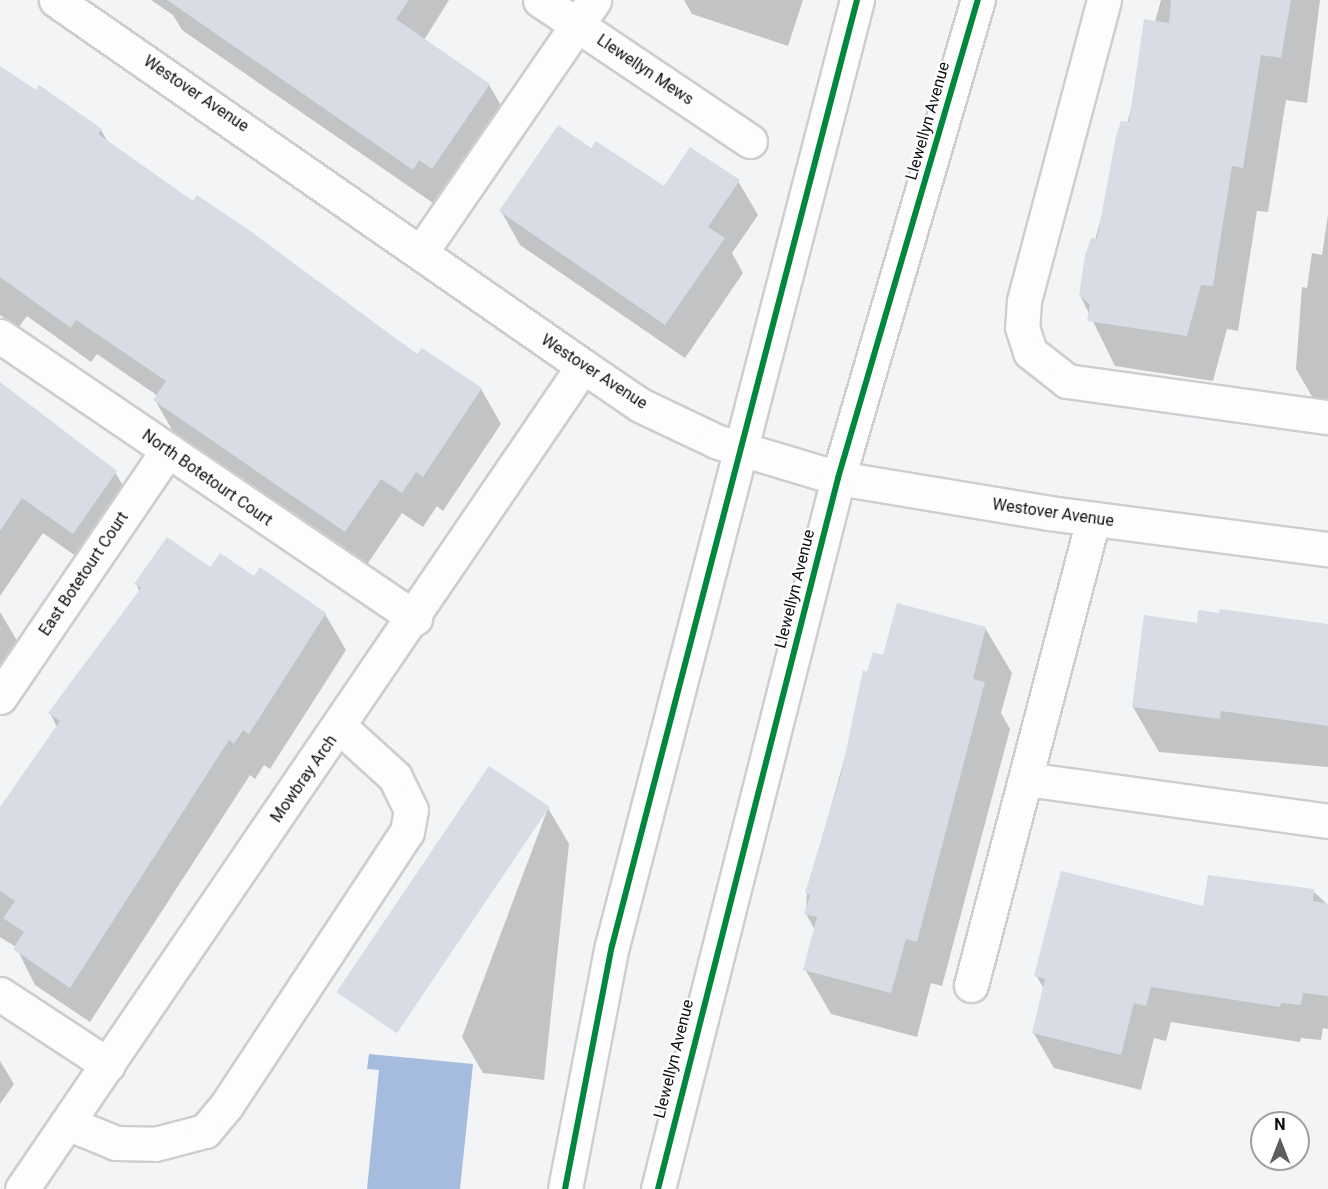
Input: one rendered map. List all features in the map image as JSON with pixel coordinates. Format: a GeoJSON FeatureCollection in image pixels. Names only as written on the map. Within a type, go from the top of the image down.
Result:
{"type":"FeatureCollection","features":[{"type":"Feature","properties":{"kind":"street","name":"Westover Avenue"},"geometry":{"type":"LineString","coordinates":[[56,0],[640,405],[740,450],[838,478],[1093,519],[1328,549]]}},
{"type":"Feature","properties":{"kind":"street","name":"Llewellyn Mews"},"geometry":{"type":"LineString","coordinates":[[540,0],[585,13],[750,141]]}},
{"type":"Feature","properties":{"kind":"street"},"geometry":{"type":"LineString","coordinates":[[565,1189],[612,946],[857,0]]}},
{"type":"Feature","properties":{"kind":"street","name":"Llewellyn Avenue"},"geometry":{"type":"LineString","coordinates":[[658,1189],[838,478],[978,0]]}},
{"type":"Feature","properties":{"kind":"street"},"geometry":{"type":"LineString","coordinates":[[1104,0],[1024,301],[1022,327],[1030,352],[1067,381],[1328,417]]}},
{"type":"Feature","properties":{"kind":"street"},"geometry":{"type":"LineString","coordinates":[[421,252],[585,13]]}},
{"type":"Feature","properties":{"kind":"street","name":"North Botetourt Court"},"geometry":{"type":"LineString","coordinates":[[0,336],[415,618]]}},
{"type":"Feature","properties":{"kind":"street","name":"Mowbray Arch"},"geometry":{"type":"LineString","coordinates":[[22,1189],[415,618],[583,366]]}},
{"type":"Feature","properties":{"kind":"street","name":"East Botetourt Court"},"geometry":{"type":"LineString","coordinates":[[0,697],[167,451]]}},
{"type":"Feature","properties":{"kind":"street"},"geometry":{"type":"LineString","coordinates":[[971,985],[1093,519]]}},
{"type":"Feature","properties":{"kind":"street"},"geometry":{"type":"LineString","coordinates":[[67,1123],[116,1143],[154,1144],[205,1131],[226,1106],[406,832],[411,810],[395,777],[340,727]]}},
{"type":"Feature","properties":{"kind":"street"},"geometry":{"type":"LineString","coordinates":[[1026,779],[1328,821]]}},
{"type":"Feature","properties":{"kind":"street"},"geometry":{"type":"LineString","coordinates":[[0,994],[108,1065]]}},
{"type":"Feature","properties":{"kind":"water"},"geometry":{"type":"Polygon","coordinates":[[[369,1054],[473,1064],[460,1189],[367,1189],[379,1070],[367,1069],[369,1054]]]}},
{"type":"Feature","properties":{"kind":"building"},"geometry":{"type":"Polygon","coordinates":[[[167,0],[409,0],[396,19],[490,84],[432,169],[419,160],[413,170],[167,0]]]}},
{"type":"Feature","properties":{"kind":"building"},"geometry":{"type":"Polygon","coordinates":[[[1171,0],[1291,0],[1281,58],[1261,55],[1243,168],[1232,166],[1213,286],[1201,285],[1187,336],[1087,321],[1090,305],[1079,295],[1085,256],[1091,238],[1097,239],[1116,137],[1121,121],[1129,122],[1144,19],[1169,23],[1171,0]]]}},
{"type":"Feature","properties":{"kind":"building"},"geometry":{"type":"Polygon","coordinates":[[[0,66],[36,90],[39,85],[102,129],[98,134],[193,201],[197,195],[246,228],[417,354],[422,348],[482,388],[423,477],[416,472],[402,493],[381,479],[345,532],[153,400],[166,381],[76,320],[71,328],[0,277],[0,66]]]}},
{"type":"Feature","properties":{"kind":"building"},"geometry":{"type":"Polygon","coordinates":[[[558,125],[591,148],[596,141],[664,186],[690,147],[740,180],[708,227],[725,238],[665,325],[499,211],[558,125]]]}},
{"type":"Feature","properties":{"kind":"building"},"geometry":{"type":"Polygon","coordinates":[[[0,382],[117,471],[73,534],[22,498],[0,531],[0,382]]]}},
{"type":"Feature","properties":{"kind":"building"},"geometry":{"type":"Polygon","coordinates":[[[167,537],[210,567],[220,553],[254,576],[260,567],[326,613],[249,734],[243,730],[234,744],[229,740],[70,988],[13,949],[24,932],[3,918],[15,901],[0,891],[0,807],[60,721],[48,713],[141,588],[134,584],[167,537]]]}},
{"type":"Feature","properties":{"kind":"building"},"geometry":{"type":"Polygon","coordinates":[[[897,603],[986,627],[973,679],[985,682],[917,942],[906,939],[891,993],[803,970],[817,917],[804,914],[810,895],[805,893],[841,775],[863,670],[867,672],[873,652],[883,655],[897,603]]]}},
{"type":"Feature","properties":{"kind":"building"},"geometry":{"type":"Polygon","coordinates":[[[1220,609],[1328,624],[1328,726],[1221,711],[1220,719],[1132,707],[1144,615],[1197,623],[1198,610],[1219,613],[1220,609]]]}},
{"type":"Feature","properties":{"kind":"building"},"geometry":{"type":"Polygon","coordinates":[[[489,766],[550,807],[397,1033],[336,992],[489,766]]]}},
{"type":"Feature","properties":{"kind":"building"},"geometry":{"type":"Polygon","coordinates":[[[1061,871],[1203,906],[1208,875],[1314,889],[1313,901],[1328,904],[1328,996],[1303,993],[1301,1005],[1281,1003],[1280,1007],[1151,987],[1146,1006],[1134,1003],[1121,1055],[1032,1033],[1045,979],[1034,976],[1061,871]]]}},
{"type":"Feature","properties":{"kind":"cycle path"},"geometry":{"type":"LineString","coordinates":[[565,1189],[612,946],[857,0]]}},
{"type":"Feature","properties":{"kind":"cycle path"},"geometry":{"type":"LineString","coordinates":[[658,1189],[838,478],[978,0]]}}]}
